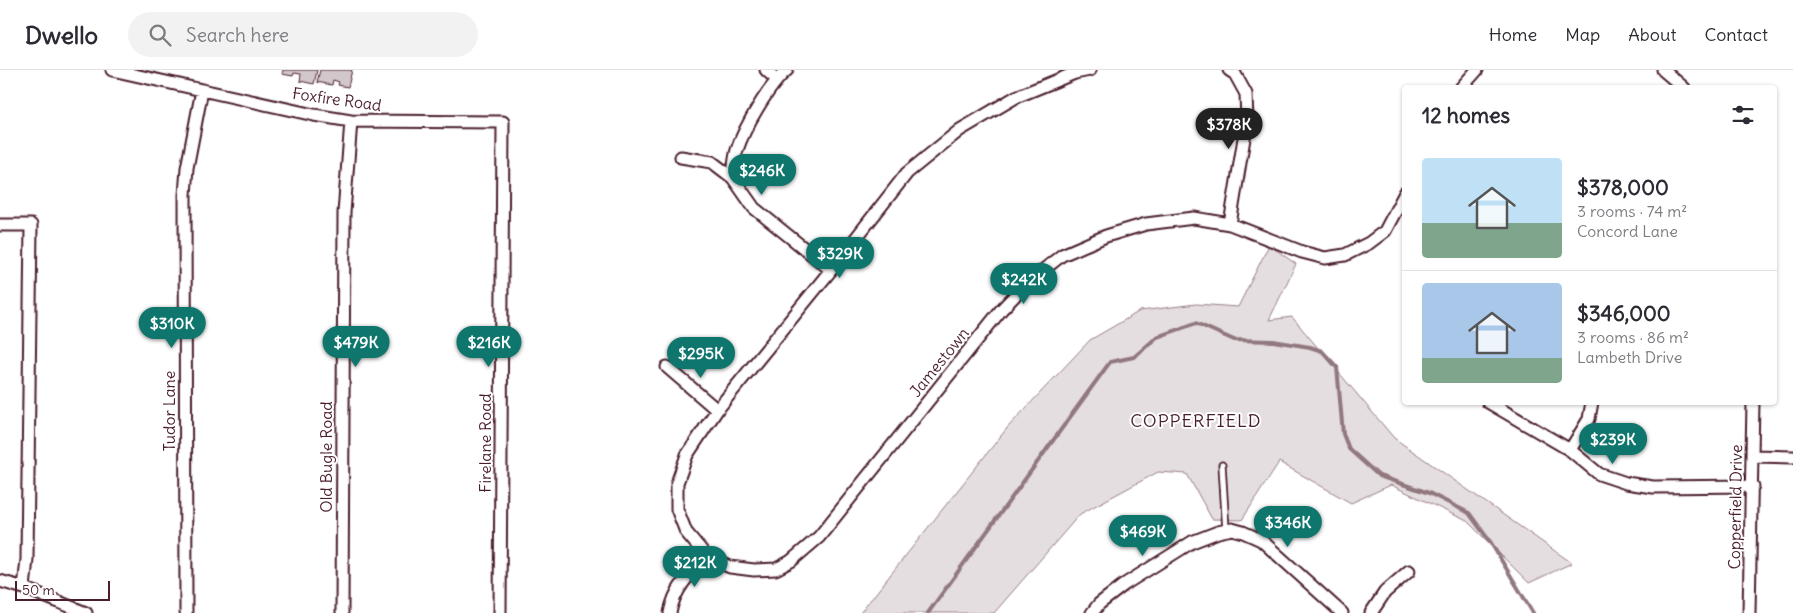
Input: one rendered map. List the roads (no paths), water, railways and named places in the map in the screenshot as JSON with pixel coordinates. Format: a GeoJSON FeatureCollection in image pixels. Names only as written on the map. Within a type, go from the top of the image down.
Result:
{"type":"FeatureCollection","features":[{"type":"Feature","properties":{"kind":"street","name":"Foxfire Road"},"geometry":{"type":"LineString","coordinates":[[112,70],[314,115],[351,121],[503,122]]}},
{"type":"Feature","properties":{"kind":"street"},"geometry":{"type":"LineString","coordinates":[[766,70],[776,79]]}},
{"type":"Feature","properties":{"kind":"street"},"geometry":{"type":"LineString","coordinates":[[733,178],[736,152],[745,131],[776,79],[787,70]]}},
{"type":"Feature","properties":{"kind":"street"},"geometry":{"type":"LineString","coordinates":[[670,613],[672,600],[687,576],[706,557],[686,532],[677,510],[677,483],[687,455],[717,410],[907,173],[960,130],[1016,97],[1075,73],[1090,70]]}},
{"type":"Feature","properties":{"kind":"street"},"geometry":{"type":"LineString","coordinates":[[1229,70],[1235,74],[1246,94],[1247,120],[1230,224]]}},
{"type":"Feature","properties":{"kind":"street"},"geometry":{"type":"LineString","coordinates":[[1459,70],[1464,83],[1477,70]]}},
{"type":"Feature","properties":{"kind":"street"},"geometry":{"type":"LineString","coordinates":[[1663,70],[1680,85]]}},
{"type":"Feature","properties":{"kind":"street","name":"Tudor Lane"},"geometry":{"type":"LineString","coordinates":[[186,613],[184,195],[202,90]]}},
{"type":"Feature","properties":{"kind":"street","name":"Old Bugle Road"},"geometry":{"type":"LineString","coordinates":[[342,613],[344,212],[351,121]]}},
{"type":"Feature","properties":{"kind":"street","name":"Firelane Road"},"geometry":{"type":"LineString","coordinates":[[500,613],[503,122]]}},
{"type":"Feature","properties":{"kind":"street"},"geometry":{"type":"LineString","coordinates":[[681,157],[712,162],[733,178],[754,208],[831,270]]}},
{"type":"Feature","properties":{"kind":"street","name":"Jamestown"},"geometry":{"type":"LineString","coordinates":[[706,557],[730,567],[754,570],[776,569],[791,561],[819,538],[1001,310],[1028,283],[1062,255],[1106,236],[1146,224],[1194,218],[1230,224],[1302,252],[1324,258],[1345,255],[1369,243],[1386,231],[1402,199]]}},
{"type":"Feature","properties":{"kind":"street"},"geometry":{"type":"LineString","coordinates":[[0,225],[31,225],[27,559],[24,588]]}},
{"type":"Feature","properties":{"kind":"street"},"geometry":{"type":"LineString","coordinates":[[667,367],[717,410]]}},
{"type":"Feature","properties":{"kind":"street"},"geometry":{"type":"LineString","coordinates":[[1493,405],[1570,450],[1600,474],[1626,483],[1653,487],[1752,486]]}},
{"type":"Feature","properties":{"kind":"street"},"geometry":{"type":"LineString","coordinates":[[1570,450],[1589,419],[1591,405]]}},
{"type":"Feature","properties":{"kind":"street","name":"Copperfield Drive"},"geometry":{"type":"LineString","coordinates":[[1749,613],[1753,405]]}},
{"type":"Feature","properties":{"kind":"street"},"geometry":{"type":"LineString","coordinates":[[1752,456],[1793,457]]}},
{"type":"Feature","properties":{"kind":"street"},"geometry":{"type":"LineString","coordinates":[[1092,613],[1099,604],[1126,584],[1192,542],[1232,529],[1261,540],[1342,613]]}},
{"type":"Feature","properties":{"kind":"street"},"geometry":{"type":"LineString","coordinates":[[1371,613],[1386,592],[1409,571]]}},
{"type":"Feature","properties":{"kind":"street"},"geometry":{"type":"LineString","coordinates":[[0,581],[24,588],[86,613]]}},
{"type":"Feature","properties":{"kind":"lane"},"geometry":{"type":"LineString","coordinates":[[1222,465],[1222,531]]}},
{"type":"Feature","properties":{"kind":"waterway"},"geometry":{"type":"LineString","coordinates":[[928,613],[1110,362],[1134,357],[1157,337],[1196,323],[1234,340],[1273,341],[1310,347],[1322,351],[1337,367],[1343,434],[1349,449],[1379,476],[1429,493],[1469,513],[1491,543],[1533,613]]}},
{"type":"Feature","properties":{"kind":"district","name":"COPPERFIELD"},"geometry":{"type":"Point","coordinates":[1196,421]}}]}
